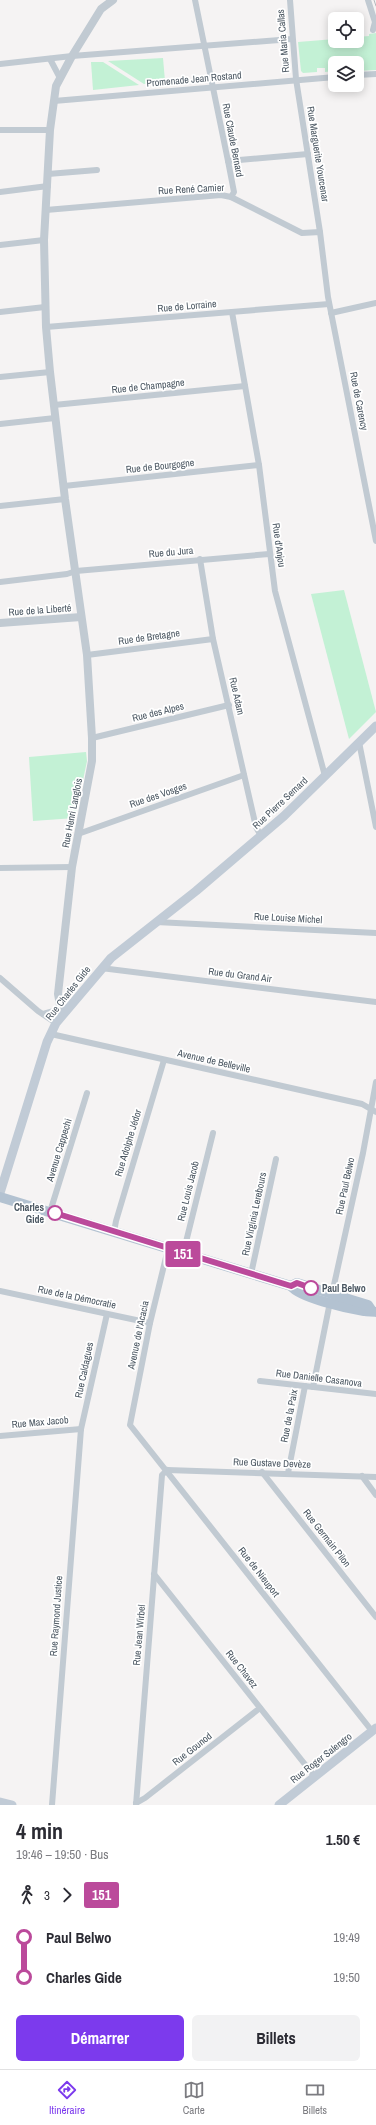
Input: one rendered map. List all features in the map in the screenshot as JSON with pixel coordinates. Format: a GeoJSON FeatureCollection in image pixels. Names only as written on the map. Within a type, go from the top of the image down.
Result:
{"type":"FeatureCollection","features":[{"type":"Feature","properties":{"kind":"main road","name":"Rue Pierre Semard"},"geometry":{"type":"LineString","coordinates":[[196,891],[261,836],[376,726]]}},
{"type":"Feature","properties":{"kind":"main road","name":"Rue Charles Gide"},"geometry":{"type":"LineString","coordinates":[[0,1193],[51,1034],[63,1008],[101,968],[124,947],[196,891]]}},
{"type":"Feature","properties":{"kind":"main road"},"geometry":{"type":"LineString","coordinates":[[0,1197],[291,1286],[295,1291],[331,1298],[366,1312],[374,1311]]}},
{"type":"Feature","properties":{"kind":"main road","name":"Rue Roger Salengro"},"geometry":{"type":"LineString","coordinates":[[279,1805],[374,1730]]}},
{"type":"Feature","properties":{"kind":"street"},"geometry":{"type":"LineString","coordinates":[[94,22],[102,9],[113,0]]}},
{"type":"Feature","properties":{"kind":"street"},"geometry":{"type":"LineString","coordinates":[[94,22],[117,0]]}},
{"type":"Feature","properties":{"kind":"street","name":"Rue Claude Bernard"},"geometry":{"type":"LineString","coordinates":[[195,0],[234,192],[232,197]]}},
{"type":"Feature","properties":{"kind":"street","name":"Rue Maria Callas"},"geometry":{"type":"LineString","coordinates":[[290,0],[296,79]]}},
{"type":"Feature","properties":{"kind":"street"},"geometry":{"type":"LineString","coordinates":[[368,0],[375,22],[372,30]]}},
{"type":"Feature","properties":{"kind":"street","name":"Rue Henri Langlois"},"geometry":{"type":"LineString","coordinates":[[63,1008],[58,994],[72,867],[92,761],[92,738],[87,655],[65,499],[50,372],[45,307],[44,240],[50,130],[56,86],[72,56],[94,22]]}},
{"type":"Feature","properties":{"kind":"street"},"geometry":{"type":"LineString","coordinates":[[0,64],[72,56],[292,39]]}},
{"type":"Feature","properties":{"kind":"street"},"geometry":{"type":"LineString","coordinates":[[50,59],[60,78]]}},
{"type":"Feature","properties":{"kind":"street"},"geometry":{"type":"LineString","coordinates":[[364,75],[376,74]]}},
{"type":"Feature","properties":{"kind":"street","name":"Promenade Jean Rostand"},"geometry":{"type":"LineString","coordinates":[[54,101],[328,77]]}},
{"type":"Feature","properties":{"kind":"street","name":"Rue Marguerite Yourcenar"},"geometry":{"type":"LineString","coordinates":[[296,79],[320,232]]}},
{"type":"Feature","properties":{"kind":"street"},"geometry":{"type":"LineString","coordinates":[[0,130],[50,130]]}},
{"type":"Feature","properties":{"kind":"street"},"geometry":{"type":"LineString","coordinates":[[228,161],[308,154]]}},
{"type":"Feature","properties":{"kind":"street"},"geometry":{"type":"LineString","coordinates":[[48,174],[97,170]]}},
{"type":"Feature","properties":{"kind":"street"},"geometry":{"type":"LineString","coordinates":[[0,192],[48,186]]}},
{"type":"Feature","properties":{"kind":"street","name":"Rue René Camier"},"geometry":{"type":"LineString","coordinates":[[46,210],[221,195],[232,197],[302,233],[320,232]]}},
{"type":"Feature","properties":{"kind":"street"},"geometry":{"type":"LineString","coordinates":[[320,232],[331,312],[376,303]]}},
{"type":"Feature","properties":{"kind":"street"},"geometry":{"type":"LineString","coordinates":[[0,245],[44,240]]}},
{"type":"Feature","properties":{"kind":"street","name":"Rue de Lorraine"},"geometry":{"type":"LineString","coordinates":[[46,327],[329,304]]}},
{"type":"Feature","properties":{"kind":"street"},"geometry":{"type":"LineString","coordinates":[[0,312],[45,307]]}},
{"type":"Feature","properties":{"kind":"street","name":"Rue d'Anjou"},"geometry":{"type":"LineString","coordinates":[[232,312],[259,465],[269,554],[275,591],[325,776]]}},
{"type":"Feature","properties":{"kind":"street","name":"Rue de Carency"},"geometry":{"type":"LineString","coordinates":[[331,312],[374,523],[376,541]]}},
{"type":"Feature","properties":{"kind":"street"},"geometry":{"type":"LineString","coordinates":[[0,377],[50,372]]}},
{"type":"Feature","properties":{"kind":"street","name":"Rue de Champagne"},"geometry":{"type":"LineString","coordinates":[[54,405],[244,386]]}},
{"type":"Feature","properties":{"kind":"street"},"geometry":{"type":"LineString","coordinates":[[0,424],[56,418]]}},
{"type":"Feature","properties":{"kind":"street","name":"Rue de Bourgogne"},"geometry":{"type":"LineString","coordinates":[[64,486],[259,465]]}},
{"type":"Feature","properties":{"kind":"street"},"geometry":{"type":"LineString","coordinates":[[0,506],[65,499]]}},
{"type":"Feature","properties":{"kind":"street","name":"Rue du Jura"},"geometry":{"type":"LineString","coordinates":[[0,582],[67,574],[76,571],[269,554]]}},
{"type":"Feature","properties":{"kind":"street","name":"Rue Adam"},"geometry":{"type":"LineString","coordinates":[[200,559],[213,638],[256,827],[261,836]]}},
{"type":"Feature","properties":{"kind":"street","name":"Rue de la Liberté"},"geometry":{"type":"LineString","coordinates":[[0,623],[81,617]]}},
{"type":"Feature","properties":{"kind":"street","name":"Rue de Bretagne"},"geometry":{"type":"LineString","coordinates":[[87,655],[213,638]]}},
{"type":"Feature","properties":{"kind":"street","name":"Rue des Alpes"},"geometry":{"type":"LineString","coordinates":[[92,738],[229,705]]}},
{"type":"Feature","properties":{"kind":"street"},"geometry":{"type":"LineString","coordinates":[[359,742],[376,827]]}},
{"type":"Feature","properties":{"kind":"street","name":"Rue des Vosges"},"geometry":{"type":"LineString","coordinates":[[78,834],[244,775]]}},
{"type":"Feature","properties":{"kind":"street"},"geometry":{"type":"LineString","coordinates":[[0,868],[72,867]]}},
{"type":"Feature","properties":{"kind":"street","name":"Rue Louise Michel"},"geometry":{"type":"LineString","coordinates":[[156,922],[376,933]]}},
{"type":"Feature","properties":{"kind":"street","name":"Rue du Grand Air"},"geometry":{"type":"LineString","coordinates":[[101,968],[376,1002]]}},
{"type":"Feature","properties":{"kind":"street"},"geometry":{"type":"LineString","coordinates":[[0,978],[56,1023]]}},
{"type":"Feature","properties":{"kind":"street"},"geometry":{"type":"LineString","coordinates":[[43,1014],[63,1008]]}},
{"type":"Feature","properties":{"kind":"street","name":"Avenue de Belleville"},"geometry":{"type":"LineString","coordinates":[[51,1034],[362,1104],[374,1111]]}},
{"type":"Feature","properties":{"kind":"street","name":"Rue Adolphe Jédor"},"geometry":{"type":"LineString","coordinates":[[114,1232],[164,1060]]}},
{"type":"Feature","properties":{"kind":"street","name":"Rue Paul Belwo"},"geometry":{"type":"LineString","coordinates":[[331,1298],[374,1111],[376,1082]]}},
{"type":"Feature","properties":{"kind":"street","name":"Avenue Cappechi"},"geometry":{"type":"LineString","coordinates":[[50,1212],[87,1093]]}},
{"type":"Feature","properties":{"kind":"street","name":"Rue Louis Jacob"},"geometry":{"type":"LineString","coordinates":[[183,1254],[213,1133]]}},
{"type":"Feature","properties":{"kind":"street","name":"Rue Virginia Lerebours"},"geometry":{"type":"LineString","coordinates":[[251,1274],[276,1159]]}},
{"type":"Feature","properties":{"kind":"street","name":"Avenue de l'Acacia"},"geometry":{"type":"LineString","coordinates":[[130,1425],[150,1323],[168,1249]]}},
{"type":"Feature","properties":{"kind":"street","name":"Rue de la Démocratie"},"geometry":{"type":"LineString","coordinates":[[0,1291],[150,1323]]}},
{"type":"Feature","properties":{"kind":"street","name":"Rue de la Paix"},"geometry":{"type":"LineString","coordinates":[[313,1387],[331,1298]]}},
{"type":"Feature","properties":{"kind":"street","name":"Rue Caldagues"},"geometry":{"type":"LineString","coordinates":[[81,1429],[107,1314]]}},
{"type":"Feature","properties":{"kind":"street","name":"Rue Danielle Casanova"},"geometry":{"type":"LineString","coordinates":[[260,1381],[376,1394]]}},
{"type":"Feature","properties":{"kind":"street","name":"Rue de la Paix"},"geometry":{"type":"LineString","coordinates":[[288,1473],[305,1386]]}},
{"type":"Feature","properties":{"kind":"street","name":"Rue de Nieuport"},"geometry":{"type":"LineString","coordinates":[[130,1425],[374,1730]]}},
{"type":"Feature","properties":{"kind":"street","name":"Rue Max Jacob"},"geometry":{"type":"LineString","coordinates":[[0,1436],[81,1429]]}},
{"type":"Feature","properties":{"kind":"street","name":"Rue Raymond Justice"},"geometry":{"type":"LineString","coordinates":[[52,1805],[81,1429]]}},
{"type":"Feature","properties":{"kind":"street","name":"Rue Gustave Devèze"},"geometry":{"type":"LineString","coordinates":[[167,1470],[376,1477]]}},
{"type":"Feature","properties":{"kind":"street","name":"Rue Jean Wirbel"},"geometry":{"type":"LineString","coordinates":[[136,1804],[162,1475],[167,1470]]}},
{"type":"Feature","properties":{"kind":"street","name":"Rue Germain Pilon"},"geometry":{"type":"LineString","coordinates":[[262,1472],[376,1617]]}},
{"type":"Feature","properties":{"kind":"street"},"geometry":{"type":"LineString","coordinates":[[362,1476],[376,1495]]}},
{"type":"Feature","properties":{"kind":"street","name":"Rue Chavez"},"geometry":{"type":"LineString","coordinates":[[154,1574],[314,1777]]}},
{"type":"Feature","properties":{"kind":"street","name":"Rue Gounod"},"geometry":{"type":"LineString","coordinates":[[136,1804],[260,1708]]}},
{"type":"Feature","properties":{"kind":"green space"},"geometry":{"type":"Polygon","coordinates":[[[376,33],[376,70],[364,71],[364,56],[328,56],[328,72],[325,72],[325,68],[317,68],[317,72],[303,73],[301,71],[298,42],[328,40],[328,48],[364,48],[364,36],[369,36],[369,34],[376,33]]]}},
{"type":"Feature","properties":{"kind":"green space"},"geometry":{"type":"Polygon","coordinates":[[[163,58],[165,81],[144,84],[108,61],[163,58]]]}},
{"type":"Feature","properties":{"kind":"green space"},"geometry":{"type":"Polygon","coordinates":[[[91,62],[103,62],[139,85],[93,90],[91,62]]]}},
{"type":"Feature","properties":{"kind":"green space"},"geometry":{"type":"Polygon","coordinates":[[[344,590],[376,712],[349,739],[311,594],[344,590]]]}},
{"type":"Feature","properties":{"kind":"green space"},"geometry":{"type":"Polygon","coordinates":[[[86,752],[87,761],[75,818],[33,821],[29,757],[86,752]]]}},
{"type":"Feature","properties":{"kind":"tram line"},"geometry":{"type":"LineString","coordinates":[[374,0],[376,6]]}},
{"type":"Feature","properties":{"kind":"bus line","name":"151"},"geometry":{"type":"LineString","coordinates":[[55,1213],[291,1286],[297,1283],[311,1288]]}},
{"type":"Feature","properties":{"kind":"place","name":"Charles Gide"},"geometry":{"type":"Point","coordinates":[55,1213]}},
{"type":"Feature","properties":{"kind":"place","name":"Paul Belwo"},"geometry":{"type":"Point","coordinates":[311,1288]}}]}
